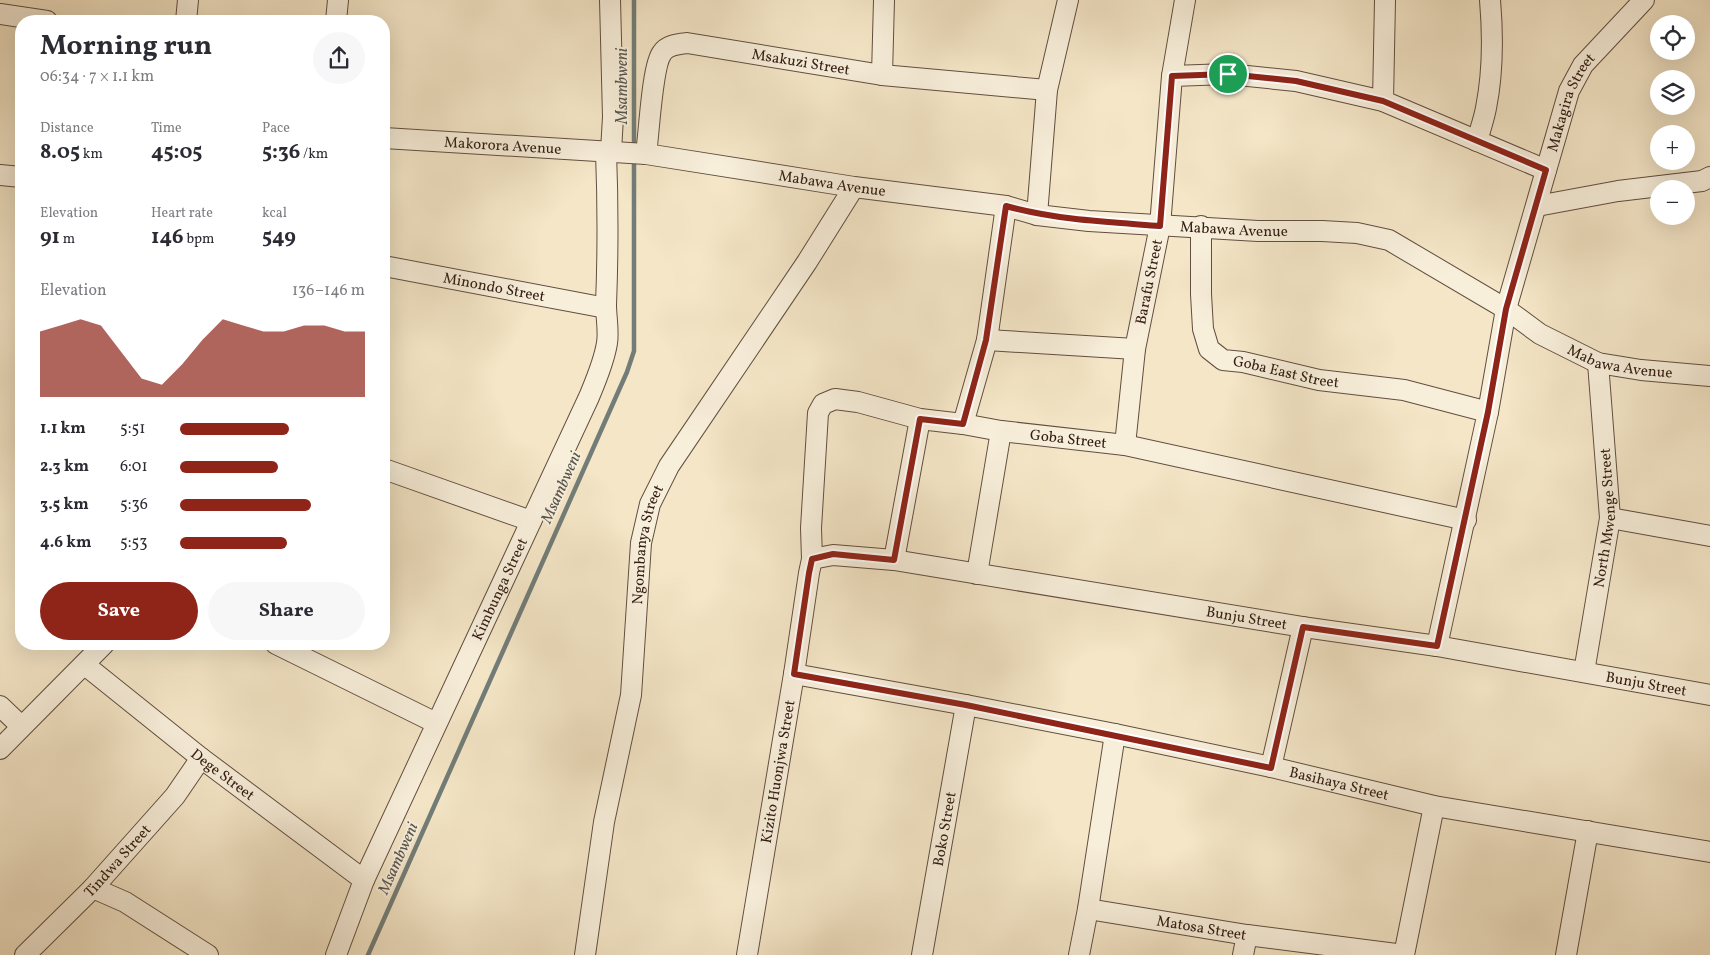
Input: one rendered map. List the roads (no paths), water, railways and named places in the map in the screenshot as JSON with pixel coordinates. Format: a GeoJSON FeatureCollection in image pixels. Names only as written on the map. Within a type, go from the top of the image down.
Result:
{"type":"FeatureCollection","features":[{"type":"Feature","properties":{"kind":"street"},"geometry":{"type":"LineString","coordinates":[[187,15],[188,0]]}},
{"type":"Feature","properties":{"kind":"street"},"geometry":{"type":"LineString","coordinates":[[337,15],[338,0]]}},
{"type":"Feature","properties":{"kind":"street"},"geometry":{"type":"LineString","coordinates":[[610,0],[613,117],[624,153]]}},
{"type":"Feature","properties":{"kind":"street"},"geometry":{"type":"LineString","coordinates":[[882,75],[884,0]]}},
{"type":"Feature","properties":{"kind":"street"},"geometry":{"type":"LineString","coordinates":[[1037,215],[1047,90],[1068,0]]}},
{"type":"Feature","properties":{"kind":"street","name":"Barafu Street"},"geometry":{"type":"LineString","coordinates":[[1125,445],[1136,349],[1160,226],[1172,76],[1185,0]]}},
{"type":"Feature","properties":{"kind":"street"},"geometry":{"type":"LineString","coordinates":[[1383,101],[1385,0]]}},
{"type":"Feature","properties":{"kind":"street"},"geometry":{"type":"LineString","coordinates":[[1477,141],[1486,108],[1491,73],[1492,15],[1490,0]]}},
{"type":"Feature","properties":{"kind":"street","name":"Makagira Street"},"geometry":{"type":"LineString","coordinates":[[1437,646],[1466,520],[1506,309],[1569,91],[1583,64],[1644,0]]}},
{"type":"Feature","properties":{"kind":"street"},"geometry":{"type":"LineString","coordinates":[[0,14],[15,16]]}},
{"type":"Feature","properties":{"kind":"street","name":"Msakuzi Street"},"geometry":{"type":"LineString","coordinates":[[624,153],[662,52],[673,45],[687,43],[882,75],[1047,90]]}},
{"type":"Feature","properties":{"kind":"street"},"geometry":{"type":"LineString","coordinates":[[1172,76],[1228,74],[1296,81],[1383,101],[1546,170]]}},
{"type":"Feature","properties":{"kind":"street","name":"Makorora Avenue"},"geometry":{"type":"LineString","coordinates":[[390,138],[624,153]]}},
{"type":"Feature","properties":{"kind":"street","name":"Mabawa Avenue"},"geometry":{"type":"LineString","coordinates":[[624,153],[854,187],[1006,206],[1037,215],[1089,221],[1160,226],[1201,226],[1258,231],[1357,233],[1389,240],[1506,309],[1540,334],[1598,363],[1641,370],[1710,376]]}},
{"type":"Feature","properties":{"kind":"street","name":"Kimbunga Street"},"geometry":{"type":"LineString","coordinates":[[336,955],[364,880],[601,368],[607,342],[608,260],[624,153]]}},
{"type":"Feature","properties":{"kind":"street"},"geometry":{"type":"LineString","coordinates":[[0,174],[15,176]]}},
{"type":"Feature","properties":{"kind":"street"},"geometry":{"type":"LineString","coordinates":[[1537,206],[1618,192],[1702,181],[1710,177]]}},
{"type":"Feature","properties":{"kind":"street","name":"Ngombanya Street"},"geometry":{"type":"LineString","coordinates":[[585,955],[604,822],[631,695],[641,543],[650,504],[669,466],[854,187]]}},
{"type":"Feature","properties":{"kind":"street"},"geometry":{"type":"LineString","coordinates":[[963,424],[986,340],[1006,206]]}},
{"type":"Feature","properties":{"kind":"street","name":"Goba East Street"},"geometry":{"type":"LineString","coordinates":[[1201,226],[1203,329],[1209,349],[1223,360],[1243,362],[1319,380],[1404,390],[1488,412]]}},
{"type":"Feature","properties":{"kind":"street","name":"Minondo Street"},"geometry":{"type":"LineString","coordinates":[[390,267],[606,308]]}},
{"type":"Feature","properties":{"kind":"street"},"geometry":{"type":"LineString","coordinates":[[986,340],[1136,349]]}},
{"type":"Feature","properties":{"kind":"street","name":"North Mwenge Street"},"geometry":{"type":"LineString","coordinates":[[1584,672],[1610,518],[1598,363]]}},
{"type":"Feature","properties":{"kind":"street","name":"Goba Street"},"geometry":{"type":"LineString","coordinates":[[812,559],[818,413],[823,404],[835,399],[858,402],[920,419],[1001,431],[1125,445],[1466,520]]}},
{"type":"Feature","properties":{"kind":"street"},"geometry":{"type":"LineString","coordinates":[[894,560],[920,419]]}},
{"type":"Feature","properties":{"kind":"street"},"geometry":{"type":"LineString","coordinates":[[976,574],[1001,431]]}},
{"type":"Feature","properties":{"kind":"street"},"geometry":{"type":"LineString","coordinates":[[390,471],[531,521]]}},
{"type":"Feature","properties":{"kind":"street"},"geometry":{"type":"LineString","coordinates":[[1610,518],[1710,536]]}},
{"type":"Feature","properties":{"kind":"street","name":"Bunju Street"},"geometry":{"type":"LineString","coordinates":[[812,559],[833,554],[894,560],[1303,627],[1437,646],[1710,695]]}},
{"type":"Feature","properties":{"kind":"street","name":"Kizito Huonjwa Street"},"geometry":{"type":"LineString","coordinates":[[747,955],[812,559]]}},
{"type":"Feature","properties":{"kind":"street"},"geometry":{"type":"LineString","coordinates":[[1271,768],[1303,627]]}},
{"type":"Feature","properties":{"kind":"street"},"geometry":{"type":"LineString","coordinates":[[0,749],[99,650]]}},
{"type":"Feature","properties":{"kind":"street"},"geometry":{"type":"LineString","coordinates":[[288,650],[436,723]]}},
{"type":"Feature","properties":{"kind":"street","name":"Dege Street"},"geometry":{"type":"LineString","coordinates":[[85,665],[201,758],[364,880]]}},
{"type":"Feature","properties":{"kind":"street","name":"Basihaya Street"},"geometry":{"type":"LineString","coordinates":[[794,674],[1116,734],[1434,806],[1710,852]]}},
{"type":"Feature","properties":{"kind":"street","name":"Boko Street"},"geometry":{"type":"LineString","coordinates":[[922,955],[966,705]]}},
{"type":"Feature","properties":{"kind":"street"},"geometry":{"type":"LineString","coordinates":[[0,706],[21,726]]}},
{"type":"Feature","properties":{"kind":"street"},"geometry":{"type":"LineString","coordinates":[[1079,955],[1116,734]]}},
{"type":"Feature","properties":{"kind":"street","name":"Tindwa Street"},"geometry":{"type":"LineString","coordinates":[[25,955],[93,888],[175,796],[201,758]]}},
{"type":"Feature","properties":{"kind":"street"},"geometry":{"type":"LineString","coordinates":[[1404,955],[1434,806]]}},
{"type":"Feature","properties":{"kind":"street"},"geometry":{"type":"LineString","coordinates":[[1566,955],[1588,832]]}},
{"type":"Feature","properties":{"kind":"street"},"geometry":{"type":"LineString","coordinates":[[93,888],[125,902],[180,947],[208,955]]}},
{"type":"Feature","properties":{"kind":"street","name":"Matosa Street"},"geometry":{"type":"LineString","coordinates":[[1088,909],[1247,935],[1404,955]]}},
{"type":"Feature","properties":{"kind":"street"},"geometry":{"type":"LineString","coordinates":[[1243,955],[1247,935]]}},
{"type":"Feature","properties":{"kind":"waterway","name":"Msambweni"},"geometry":{"type":"LineString","coordinates":[[634,0],[634,147]]}},
{"type":"Feature","properties":{"kind":"waterway","name":"Msambweni"},"geometry":{"type":"LineString","coordinates":[[368,955],[627,372],[634,351],[634,158]]}}]}
